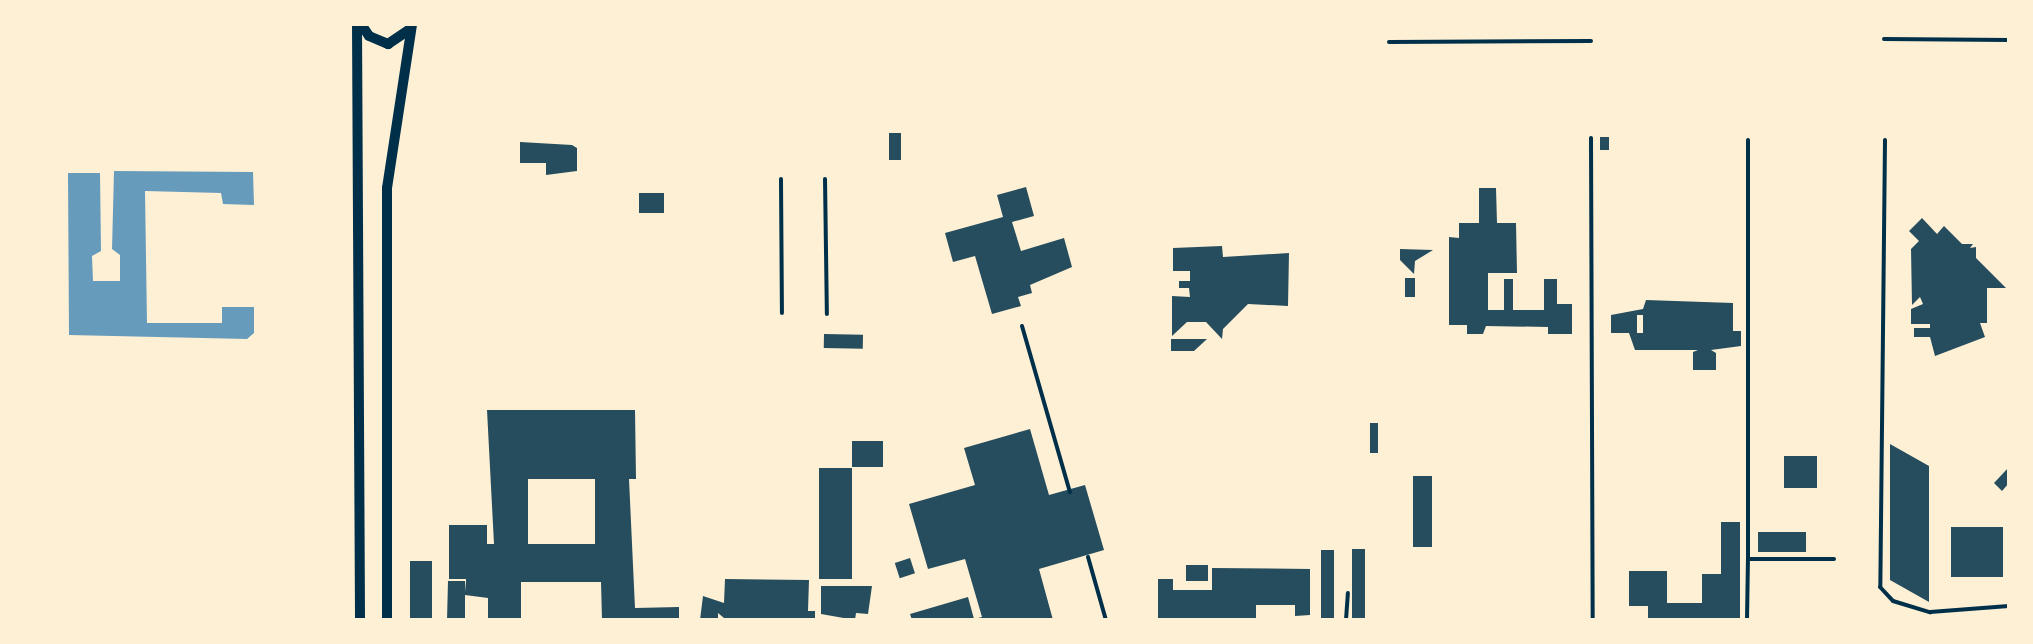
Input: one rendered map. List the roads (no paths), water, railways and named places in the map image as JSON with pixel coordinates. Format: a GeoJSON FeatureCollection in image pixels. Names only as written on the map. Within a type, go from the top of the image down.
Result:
{"type":"FeatureCollection","features":[{"type":"Feature","properties":{"kind":"main road"},"geometry":{"type":"LineString","coordinates":[[359,24],[369,36],[388,44],[400,40],[412,24]]}},
{"type":"Feature","properties":{"kind":"main road"},"geometry":{"type":"LineString","coordinates":[[359,24],[360,620]]}},
{"type":"Feature","properties":{"kind":"main road"},"geometry":{"type":"LineString","coordinates":[[387,620],[387,188],[412,24]]}},
{"type":"Feature","properties":{"kind":"lane"},"geometry":{"type":"LineString","coordinates":[[1884,39],[2009,40]]}},
{"type":"Feature","properties":{"kind":"lane"},"geometry":{"type":"LineString","coordinates":[[1389,42],[1591,41]]}},
{"type":"Feature","properties":{"kind":"lane"},"geometry":{"type":"LineString","coordinates":[[1591,138],[1593,620]]}},
{"type":"Feature","properties":{"kind":"lane"},"geometry":{"type":"LineString","coordinates":[[1747,620],[1748,140]]}},
{"type":"Feature","properties":{"kind":"lane"},"geometry":{"type":"LineString","coordinates":[[1885,140],[1880,587],[1893,601],[1930,612],[2009,606]]}},
{"type":"Feature","properties":{"kind":"lane"},"geometry":{"type":"LineString","coordinates":[[781,179],[782,313]]}},
{"type":"Feature","properties":{"kind":"lane"},"geometry":{"type":"LineString","coordinates":[[825,179],[827,314]]}},
{"type":"Feature","properties":{"kind":"lane"},"geometry":{"type":"LineString","coordinates":[[1022,326],[1070,492]]}},
{"type":"Feature","properties":{"kind":"lane"},"geometry":{"type":"LineString","coordinates":[[1088,557],[1106,620]]}},
{"type":"Feature","properties":{"kind":"lane"},"geometry":{"type":"LineString","coordinates":[[1748,559],[1834,559]]}},
{"type":"Feature","properties":{"kind":"lane"},"geometry":{"type":"LineString","coordinates":[[1346,620],[1348,593]]}},
{"type":"Feature","properties":{"kind":"water"},"geometry":{"type":"Polygon","coordinates":[[[114,171],[253,172],[254,205],[223,204],[221,193],[145,191],[147,323],[222,323],[222,307],[254,307],[254,333],[247,339],[69,335],[68,173],[100,173],[101,251],[92,256],[93,281],[120,281],[120,255],[112,249],[114,171]]]}}]}
